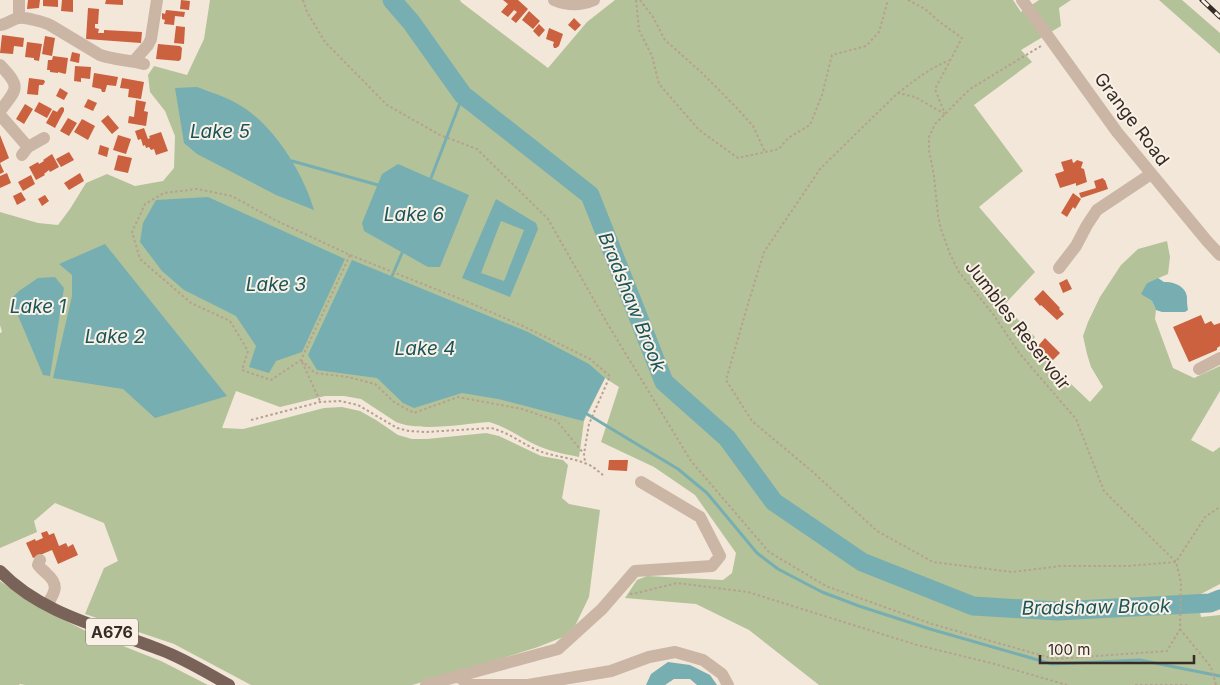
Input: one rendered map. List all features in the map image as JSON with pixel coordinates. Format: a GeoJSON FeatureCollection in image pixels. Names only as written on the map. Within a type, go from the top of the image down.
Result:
{"type":"FeatureCollection","features":[{"type":"Feature","properties":{"kind":"main road","name":"A676"},"geometry":{"type":"LineString","coordinates":[[0,571],[19,588],[47,605],[92,626],[162,650],[229,685]]}},
{"type":"Feature","properties":{"kind":"street"},"geometry":{"type":"LineString","coordinates":[[18,0],[19,18]]}},
{"type":"Feature","properties":{"kind":"street"},"geometry":{"type":"LineString","coordinates":[[0,25],[19,18],[41,22],[50,25],[100,55],[139,63],[151,39],[157,0]]}},
{"type":"Feature","properties":{"kind":"street"},"geometry":{"type":"LineString","coordinates":[[554,0],[564,4],[576,5],[594,0]]}},
{"type":"Feature","properties":{"kind":"street","name":"Grange Road"},"geometry":{"type":"LineString","coordinates":[[1022,0],[1117,132],[1220,255]]}},
{"type":"Feature","properties":{"kind":"street"},"geometry":{"type":"LineString","coordinates":[[0,65],[15,83],[12,96],[0,113],[25,151],[44,138]]}},
{"type":"Feature","properties":{"kind":"street"},"geometry":{"type":"LineString","coordinates":[[1060,268],[1076,246],[1097,210],[1151,174]]}},
{"type":"Feature","properties":{"kind":"street"},"geometry":{"type":"LineString","coordinates":[[1199,368],[1220,358]]}},
{"type":"Feature","properties":{"kind":"street"},"geometry":{"type":"LineString","coordinates":[[426,685],[558,649],[602,609],[635,571],[712,566],[720,556],[700,517],[641,482]]}},
{"type":"Feature","properties":{"kind":"street"},"geometry":{"type":"LineString","coordinates":[[40,560],[38,565],[54,582],[55,588],[54,595],[47,605]]}},
{"type":"Feature","properties":{"kind":"street"},"geometry":{"type":"LineString","coordinates":[[457,676],[473,684],[528,685],[611,671],[649,657],[675,652],[703,660],[722,674],[728,685]]}},
{"type":"Feature","properties":{"kind":"path"},"geometry":{"type":"LineString","coordinates":[[303,0],[307,12],[325,42],[387,105],[452,140],[478,149],[548,219],[607,324],[691,461],[769,552],[826,586],[932,624],[1054,659],[1167,651],[1180,629],[1181,582],[1176,562],[1206,517],[1220,507]]}},
{"type":"Feature","properties":{"kind":"path"},"geometry":{"type":"LineString","coordinates":[[636,0],[639,30],[652,56],[659,84],[699,130],[738,158],[779,150],[788,138],[810,125],[822,95],[832,55],[866,46],[879,32],[888,0]]}},
{"type":"Feature","properties":{"kind":"path"},"geometry":{"type":"LineString","coordinates":[[640,0],[653,16],[665,40],[735,106],[752,126],[765,152]]}},
{"type":"Feature","properties":{"kind":"path"},"geometry":{"type":"LineString","coordinates":[[908,0],[924,9],[962,38],[935,89],[945,114]]}},
{"type":"Feature","properties":{"kind":"path","name":"Jumbles Reservoir"},"geometry":{"type":"LineString","coordinates":[[1051,39],[970,90],[935,124],[931,131],[929,150],[941,229],[959,272],[993,314],[1020,354],[1076,419],[1104,491],[1176,562]]}},
{"type":"Feature","properties":{"kind":"path"},"geometry":{"type":"LineString","coordinates":[[950,60],[920,75],[873,117],[820,169],[764,252],[726,380],[752,421],[814,472],[878,531],[933,562],[1012,572],[1061,566],[1127,566],[1176,562]]}},
{"type":"Feature","properties":{"kind":"path"},"geometry":{"type":"LineString","coordinates":[[898,94],[916,98],[945,114]]}},
{"type":"Feature","properties":{"kind":"path"},"geometry":{"type":"LineString","coordinates":[[350,255],[301,360],[271,380],[242,370],[248,351],[230,321],[191,303],[140,259],[132,232],[145,204],[164,193],[197,189],[232,196],[275,220],[350,255],[464,300],[590,359],[610,376],[589,424],[584,454],[585,463]]}},
{"type":"Feature","properties":{"kind":"path"},"geometry":{"type":"LineString","coordinates":[[301,360],[320,402]]}},
{"type":"Feature","properties":{"kind":"path"},"geometry":{"type":"LineString","coordinates":[[301,360],[315,373],[348,377],[375,384],[394,402],[414,413],[458,397],[522,409],[557,421],[584,454]]}},
{"type":"Feature","properties":{"kind":"path"},"geometry":{"type":"LineString","coordinates":[[251,420],[320,402],[340,401],[358,405],[397,428],[409,431],[426,432],[491,428],[500,430],[535,449],[585,463],[603,475]]}},
{"type":"Feature","properties":{"kind":"path"},"geometry":{"type":"LineString","coordinates":[[615,594],[637,593],[677,583],[748,592],[917,645],[991,663],[1067,685]]}},
{"type":"Feature","properties":{"kind":"path"},"geometry":{"type":"LineString","coordinates":[[1180,629],[1211,667],[1216,685]]}},
{"type":"Feature","properties":{"kind":"path"},"geometry":{"type":"LineString","coordinates":[[1136,685],[1188,685]]}},
{"type":"Feature","properties":{"kind":"green space"},"geometry":{"type":"Polygon","coordinates":[[[210,0],[460,0],[548,68],[587,22],[615,0],[1013,0],[1021,12],[1039,0],[1071,0],[1059,8],[1061,26],[1021,50],[1032,62],[974,105],[1023,171],[979,207],[1035,272],[1004,305],[1035,337],[1029,344],[1090,402],[1103,387],[1091,367],[1087,354],[1083,336],[1088,322],[1100,297],[1121,265],[1138,249],[1167,241],[1170,257],[1168,274],[1147,283],[1146,297],[1152,301],[1156,310],[1155,319],[1173,368],[1194,378],[1220,366],[1220,391],[1191,440],[1213,452],[1220,447],[1220,584],[1197,596],[1201,617],[1220,615],[1220,685],[819,685],[749,630],[696,604],[625,598],[637,580],[647,576],[723,580],[732,573],[736,553],[695,495],[654,467],[601,442],[619,387],[605,378],[584,421],[579,457],[539,446],[489,422],[429,427],[406,425],[396,422],[361,399],[344,396],[325,396],[280,407],[236,391],[222,428],[243,429],[324,408],[342,407],[360,411],[398,435],[412,439],[486,433],[499,436],[541,456],[563,460],[568,465],[562,498],[569,504],[600,510],[589,597],[575,626],[563,637],[538,647],[412,685],[251,685],[174,644],[85,614],[104,568],[118,561],[104,523],[55,503],[34,521],[37,532],[0,548],[0,333],[2,332],[0,325],[0,212],[38,223],[58,225],[86,183],[107,174],[135,186],[163,181],[174,168],[175,136],[165,111],[150,92],[148,75],[154,66],[187,75],[204,39],[210,0]]]}},
{"type":"Feature","properties":{"kind":"green space"},"geometry":{"type":"Polygon","coordinates":[[[1159,0],[1182,0],[1220,33],[1220,54],[1159,0]]]}},
{"type":"Feature","properties":{"kind":"green space"},"geometry":{"type":"Polygon","coordinates":[[[0,581],[36,606],[90,633],[161,661],[208,685],[0,685],[0,581]]]}},
{"type":"Feature","properties":{"kind":"water","name":"Lake 5"},"geometry":{"type":"Polygon","coordinates":[[[197,87],[236,103],[262,122],[274,135],[294,164],[314,210],[276,195],[197,154],[184,143],[175,88],[197,87]]]}},
{"type":"Feature","properties":{"kind":"water","name":"Lake 6"},"geometry":{"type":"Polygon","coordinates":[[[398,164],[469,195],[440,267],[428,267],[364,231],[362,223],[382,174],[398,164]]]}},
{"type":"Feature","properties":{"kind":"water","name":"Lake 3"},"geometry":{"type":"Polygon","coordinates":[[[208,197],[345,259],[302,352],[276,361],[269,373],[249,367],[256,346],[236,316],[184,290],[162,271],[140,242],[143,223],[156,200],[208,197]]]}},
{"type":"Feature","properties":{"kind":"water"},"geometry":{"type":"Polygon","coordinates":[[[496,199],[536,223],[538,229],[510,297],[462,278],[496,199]],[[501,221],[481,273],[504,281],[524,230],[501,221]]]}},
{"type":"Feature","properties":{"kind":"water","name":"Lake 2"},"geometry":{"type":"Polygon","coordinates":[[[105,244],[227,396],[155,418],[123,389],[53,378],[72,296],[72,275],[59,264],[105,244]]]}},
{"type":"Feature","properties":{"kind":"water","name":"Lake 4"},"geometry":{"type":"Polygon","coordinates":[[[352,260],[528,332],[589,364],[605,378],[583,421],[498,399],[462,393],[414,408],[403,403],[377,378],[317,370],[308,355],[352,260]]]}},
{"type":"Feature","properties":{"kind":"water","name":"Lake 1"},"geometry":{"type":"Polygon","coordinates":[[[55,277],[64,288],[50,376],[43,375],[11,299],[38,278],[55,277]]]}},
{"type":"Feature","properties":{"kind":"water"},"geometry":{"type":"Polygon","coordinates":[[[1158,278],[1164,282],[1171,282],[1182,287],[1186,293],[1188,310],[1185,312],[1162,312],[1156,310],[1152,301],[1141,294],[1147,283],[1158,278]]]}},
{"type":"Feature","properties":{"kind":"water"},"geometry":{"type":"Polygon","coordinates":[[[668,662],[690,665],[710,675],[717,685],[697,685],[690,679],[674,679],[665,685],[646,685],[651,674],[668,662]]]}},
{"type":"Feature","properties":{"kind":"building"},"geometry":{"type":"Polygon","coordinates":[[[28,0],[40,0],[39,8],[27,9],[28,0]]]}},
{"type":"Feature","properties":{"kind":"building"},"geometry":{"type":"Polygon","coordinates":[[[43,0],[58,0],[58,7],[43,6],[43,0]]]}},
{"type":"Feature","properties":{"kind":"building"},"geometry":{"type":"Polygon","coordinates":[[[62,0],[73,0],[73,12],[61,11],[62,0]]]}},
{"type":"Feature","properties":{"kind":"building"},"geometry":{"type":"Polygon","coordinates":[[[106,0],[123,0],[123,5],[105,4],[106,0]]]}},
{"type":"Feature","properties":{"kind":"building"},"geometry":{"type":"Polygon","coordinates":[[[181,0],[190,1],[189,10],[180,9],[181,0]]]}},
{"type":"Feature","properties":{"kind":"building"},"geometry":{"type":"Polygon","coordinates":[[[503,0],[518,0],[528,9],[516,23],[511,19],[517,12],[514,10],[508,17],[501,12],[508,4],[503,0]]]}},
{"type":"Feature","properties":{"kind":"building"},"geometry":{"type":"Polygon","coordinates":[[[88,8],[99,9],[98,24],[95,24],[95,28],[99,29],[98,33],[104,33],[104,30],[142,32],[141,43],[86,39],[88,8]]]}},
{"type":"Feature","properties":{"kind":"building"},"geometry":{"type":"Polygon","coordinates":[[[166,10],[185,12],[184,17],[175,16],[174,25],[164,24],[165,20],[162,19],[162,13],[165,14],[166,10]]]}},
{"type":"Feature","properties":{"kind":"building"},"geometry":{"type":"Polygon","coordinates":[[[529,11],[540,21],[533,29],[522,20],[529,11]]]}},
{"type":"Feature","properties":{"kind":"building"},"geometry":{"type":"Polygon","coordinates":[[[574,18],[581,25],[575,31],[568,25],[574,18]]]}},
{"type":"Feature","properties":{"kind":"building"},"geometry":{"type":"Polygon","coordinates":[[[539,24],[545,30],[539,37],[533,31],[539,24]]]}},
{"type":"Feature","properties":{"kind":"building"},"geometry":{"type":"Polygon","coordinates":[[[176,26],[185,27],[184,44],[174,43],[176,26]]]}},
{"type":"Feature","properties":{"kind":"building"},"geometry":{"type":"Polygon","coordinates":[[[549,28],[563,34],[559,46],[556,48],[553,45],[554,42],[546,39],[549,28]]]}},
{"type":"Feature","properties":{"kind":"building"},"geometry":{"type":"Polygon","coordinates":[[[2,35],[24,38],[23,47],[14,46],[13,54],[0,53],[2,35]]]}},
{"type":"Feature","properties":{"kind":"building"},"geometry":{"type":"Polygon","coordinates":[[[45,36],[55,38],[52,56],[42,54],[45,36]]]}},
{"type":"Feature","properties":{"kind":"building"},"geometry":{"type":"Polygon","coordinates":[[[27,42],[42,44],[39,61],[34,60],[34,58],[25,57],[27,42]]]}},
{"type":"Feature","properties":{"kind":"building"},"geometry":{"type":"Polygon","coordinates":[[[158,44],[180,46],[182,48],[181,59],[179,61],[156,59],[158,44]]]}},
{"type":"Feature","properties":{"kind":"building"},"geometry":{"type":"Polygon","coordinates":[[[72,52],[80,54],[79,63],[70,61],[72,52]]]}},
{"type":"Feature","properties":{"kind":"building"},"geometry":{"type":"Polygon","coordinates":[[[53,56],[68,58],[65,74],[47,70],[48,60],[52,60],[53,56]]]}},
{"type":"Feature","properties":{"kind":"building"},"geometry":{"type":"Polygon","coordinates":[[[75,66],[91,67],[90,79],[81,78],[81,82],[74,81],[75,66]]]}},
{"type":"Feature","properties":{"kind":"building"},"geometry":{"type":"Polygon","coordinates":[[[94,73],[118,77],[116,86],[107,85],[105,92],[92,87],[94,73]]]}},
{"type":"Feature","properties":{"kind":"building"},"geometry":{"type":"Polygon","coordinates":[[[29,78],[44,80],[43,85],[39,85],[38,95],[27,94],[29,78]]]}},
{"type":"Feature","properties":{"kind":"building"},"geometry":{"type":"Polygon","coordinates":[[[122,78],[144,82],[141,99],[128,97],[129,89],[120,88],[122,78]]]}},
{"type":"Feature","properties":{"kind":"building"},"geometry":{"type":"Polygon","coordinates":[[[60,88],[68,93],[64,100],[56,96],[60,88]]]}},
{"type":"Feature","properties":{"kind":"building"},"geometry":{"type":"Polygon","coordinates":[[[88,99],[97,103],[93,111],[84,107],[88,99]]]}},
{"type":"Feature","properties":{"kind":"building"},"geometry":{"type":"Polygon","coordinates":[[[136,100],[146,102],[144,111],[148,112],[146,126],[128,123],[129,116],[134,117],[136,100]]]}},
{"type":"Feature","properties":{"kind":"building"},"geometry":{"type":"Polygon","coordinates":[[[39,102],[52,109],[47,118],[34,111],[39,102]]]}},
{"type":"Feature","properties":{"kind":"building"},"geometry":{"type":"Polygon","coordinates":[[[25,104],[33,109],[24,124],[16,119],[25,104]]]}},
{"type":"Feature","properties":{"kind":"building"},"geometry":{"type":"Polygon","coordinates":[[[62,107],[64,111],[55,128],[46,123],[53,110],[57,112],[62,107]]]}},
{"type":"Feature","properties":{"kind":"building"},"geometry":{"type":"Polygon","coordinates":[[[108,115],[119,128],[112,134],[101,121],[108,115]]]}},
{"type":"Feature","properties":{"kind":"building"},"geometry":{"type":"Polygon","coordinates":[[[68,118],[77,123],[69,136],[60,131],[68,118]]]}},
{"type":"Feature","properties":{"kind":"building"},"geometry":{"type":"Polygon","coordinates":[[[82,119],[95,126],[88,140],[74,132],[82,119]]]}},
{"type":"Feature","properties":{"kind":"building"},"geometry":{"type":"Polygon","coordinates":[[[144,128],[148,139],[150,138],[149,136],[161,132],[168,151],[156,155],[154,149],[151,150],[149,147],[146,148],[145,145],[143,146],[141,139],[138,140],[135,131],[144,128]]]}},
{"type":"Feature","properties":{"kind":"building"},"geometry":{"type":"Polygon","coordinates":[[[0,135],[9,158],[0,163],[0,135]]]}},
{"type":"Feature","properties":{"kind":"building"},"geometry":{"type":"Polygon","coordinates":[[[118,135],[131,139],[126,154],[113,150],[118,135]]]}},
{"type":"Feature","properties":{"kind":"building"},"geometry":{"type":"Polygon","coordinates":[[[100,145],[109,148],[107,157],[98,154],[100,145]]]}},
{"type":"Feature","properties":{"kind":"building"},"geometry":{"type":"Polygon","coordinates":[[[69,152],[74,160],[61,167],[56,159],[69,152]]]}},
{"type":"Feature","properties":{"kind":"building"},"geometry":{"type":"Polygon","coordinates":[[[52,154],[59,167],[50,172],[49,170],[45,175],[36,180],[29,167],[38,162],[39,164],[52,154]]]}},
{"type":"Feature","properties":{"kind":"building"},"geometry":{"type":"Polygon","coordinates":[[[118,155],[132,158],[128,173],[114,170],[118,155]]]}},
{"type":"Feature","properties":{"kind":"building"},"geometry":{"type":"Polygon","coordinates":[[[1072,159],[1073,163],[1077,160],[1083,162],[1081,168],[1084,169],[1087,182],[1076,186],[1076,183],[1060,188],[1055,174],[1064,171],[1061,162],[1072,159]]]}},
{"type":"Feature","properties":{"kind":"building"},"geometry":{"type":"Polygon","coordinates":[[[0,163],[4,172],[0,174],[0,163]]]}},
{"type":"Feature","properties":{"kind":"building"},"geometry":{"type":"Polygon","coordinates":[[[7,173],[11,183],[0,188],[0,176],[7,173]]]}},
{"type":"Feature","properties":{"kind":"building"},"geometry":{"type":"Polygon","coordinates":[[[80,173],[84,181],[69,190],[64,183],[80,173]]]}},
{"type":"Feature","properties":{"kind":"building"},"geometry":{"type":"Polygon","coordinates":[[[31,175],[35,184],[23,191],[18,182],[31,175]]]}},
{"type":"Feature","properties":{"kind":"building"},"geometry":{"type":"Polygon","coordinates":[[[1103,178],[1108,189],[1081,198],[1079,193],[1096,188],[1094,181],[1103,178]]]}},
{"type":"Feature","properties":{"kind":"building"},"geometry":{"type":"Polygon","coordinates":[[[21,192],[26,200],[17,205],[13,196],[21,192]]]}},
{"type":"Feature","properties":{"kind":"building"},"geometry":{"type":"Polygon","coordinates":[[[1073,193],[1081,199],[1067,217],[1061,213],[1073,193]]]}},
{"type":"Feature","properties":{"kind":"building"},"geometry":{"type":"Polygon","coordinates":[[[45,195],[49,201],[42,206],[38,199],[45,195]]]}},
{"type":"Feature","properties":{"kind":"building"},"geometry":{"type":"Polygon","coordinates":[[[1067,279],[1072,289],[1063,293],[1059,283],[1067,279]]]}},
{"type":"Feature","properties":{"kind":"building"},"geometry":{"type":"Polygon","coordinates":[[[1043,290],[1064,314],[1057,320],[1034,299],[1043,290]]]}},
{"type":"Feature","properties":{"kind":"building"},"geometry":{"type":"Polygon","coordinates":[[[1201,315],[1205,324],[1211,321],[1214,325],[1220,323],[1220,346],[1217,350],[1189,362],[1173,327],[1201,315]]]}},
{"type":"Feature","properties":{"kind":"building"},"geometry":{"type":"Polygon","coordinates":[[[1045,338],[1060,353],[1053,360],[1038,346],[1045,338]]]}},
{"type":"Feature","properties":{"kind":"building"},"geometry":{"type":"Polygon","coordinates":[[[609,460],[628,460],[627,471],[608,470],[609,460]]]}},
{"type":"Feature","properties":{"kind":"building"},"geometry":{"type":"Polygon","coordinates":[[[47,531],[49,535],[54,533],[59,546],[66,543],[68,547],[73,544],[78,555],[58,564],[52,550],[33,558],[26,543],[43,538],[41,533],[47,531]]]}},
{"type":"Feature","properties":{"kind":"waterway","name":"Bradshaw Brook"},"geometry":{"type":"LineString","coordinates":[[392,0],[411,22],[463,95],[590,195],[664,382],[727,438],[774,502],[862,562],[973,606],[1057,611],[1210,603],[1220,599]]}},
{"type":"Feature","properties":{"kind":"waterway"},"geometry":{"type":"LineString","coordinates":[[431,178],[463,95]]}},
{"type":"Feature","properties":{"kind":"waterway"},"geometry":{"type":"LineString","coordinates":[[292,161],[378,185]]}},
{"type":"Feature","properties":{"kind":"waterway"},"geometry":{"type":"LineString","coordinates":[[392,276],[402,253]]}},
{"type":"Feature","properties":{"kind":"waterway"},"geometry":{"type":"LineString","coordinates":[[587,414],[678,469],[707,493],[757,553],[778,569],[822,592],[930,629],[1052,664],[1140,660],[1220,676]]}},
{"type":"Feature","properties":{"kind":"railway"},"geometry":{"type":"LineString","coordinates":[[1202,0],[1220,17]]}}]}
